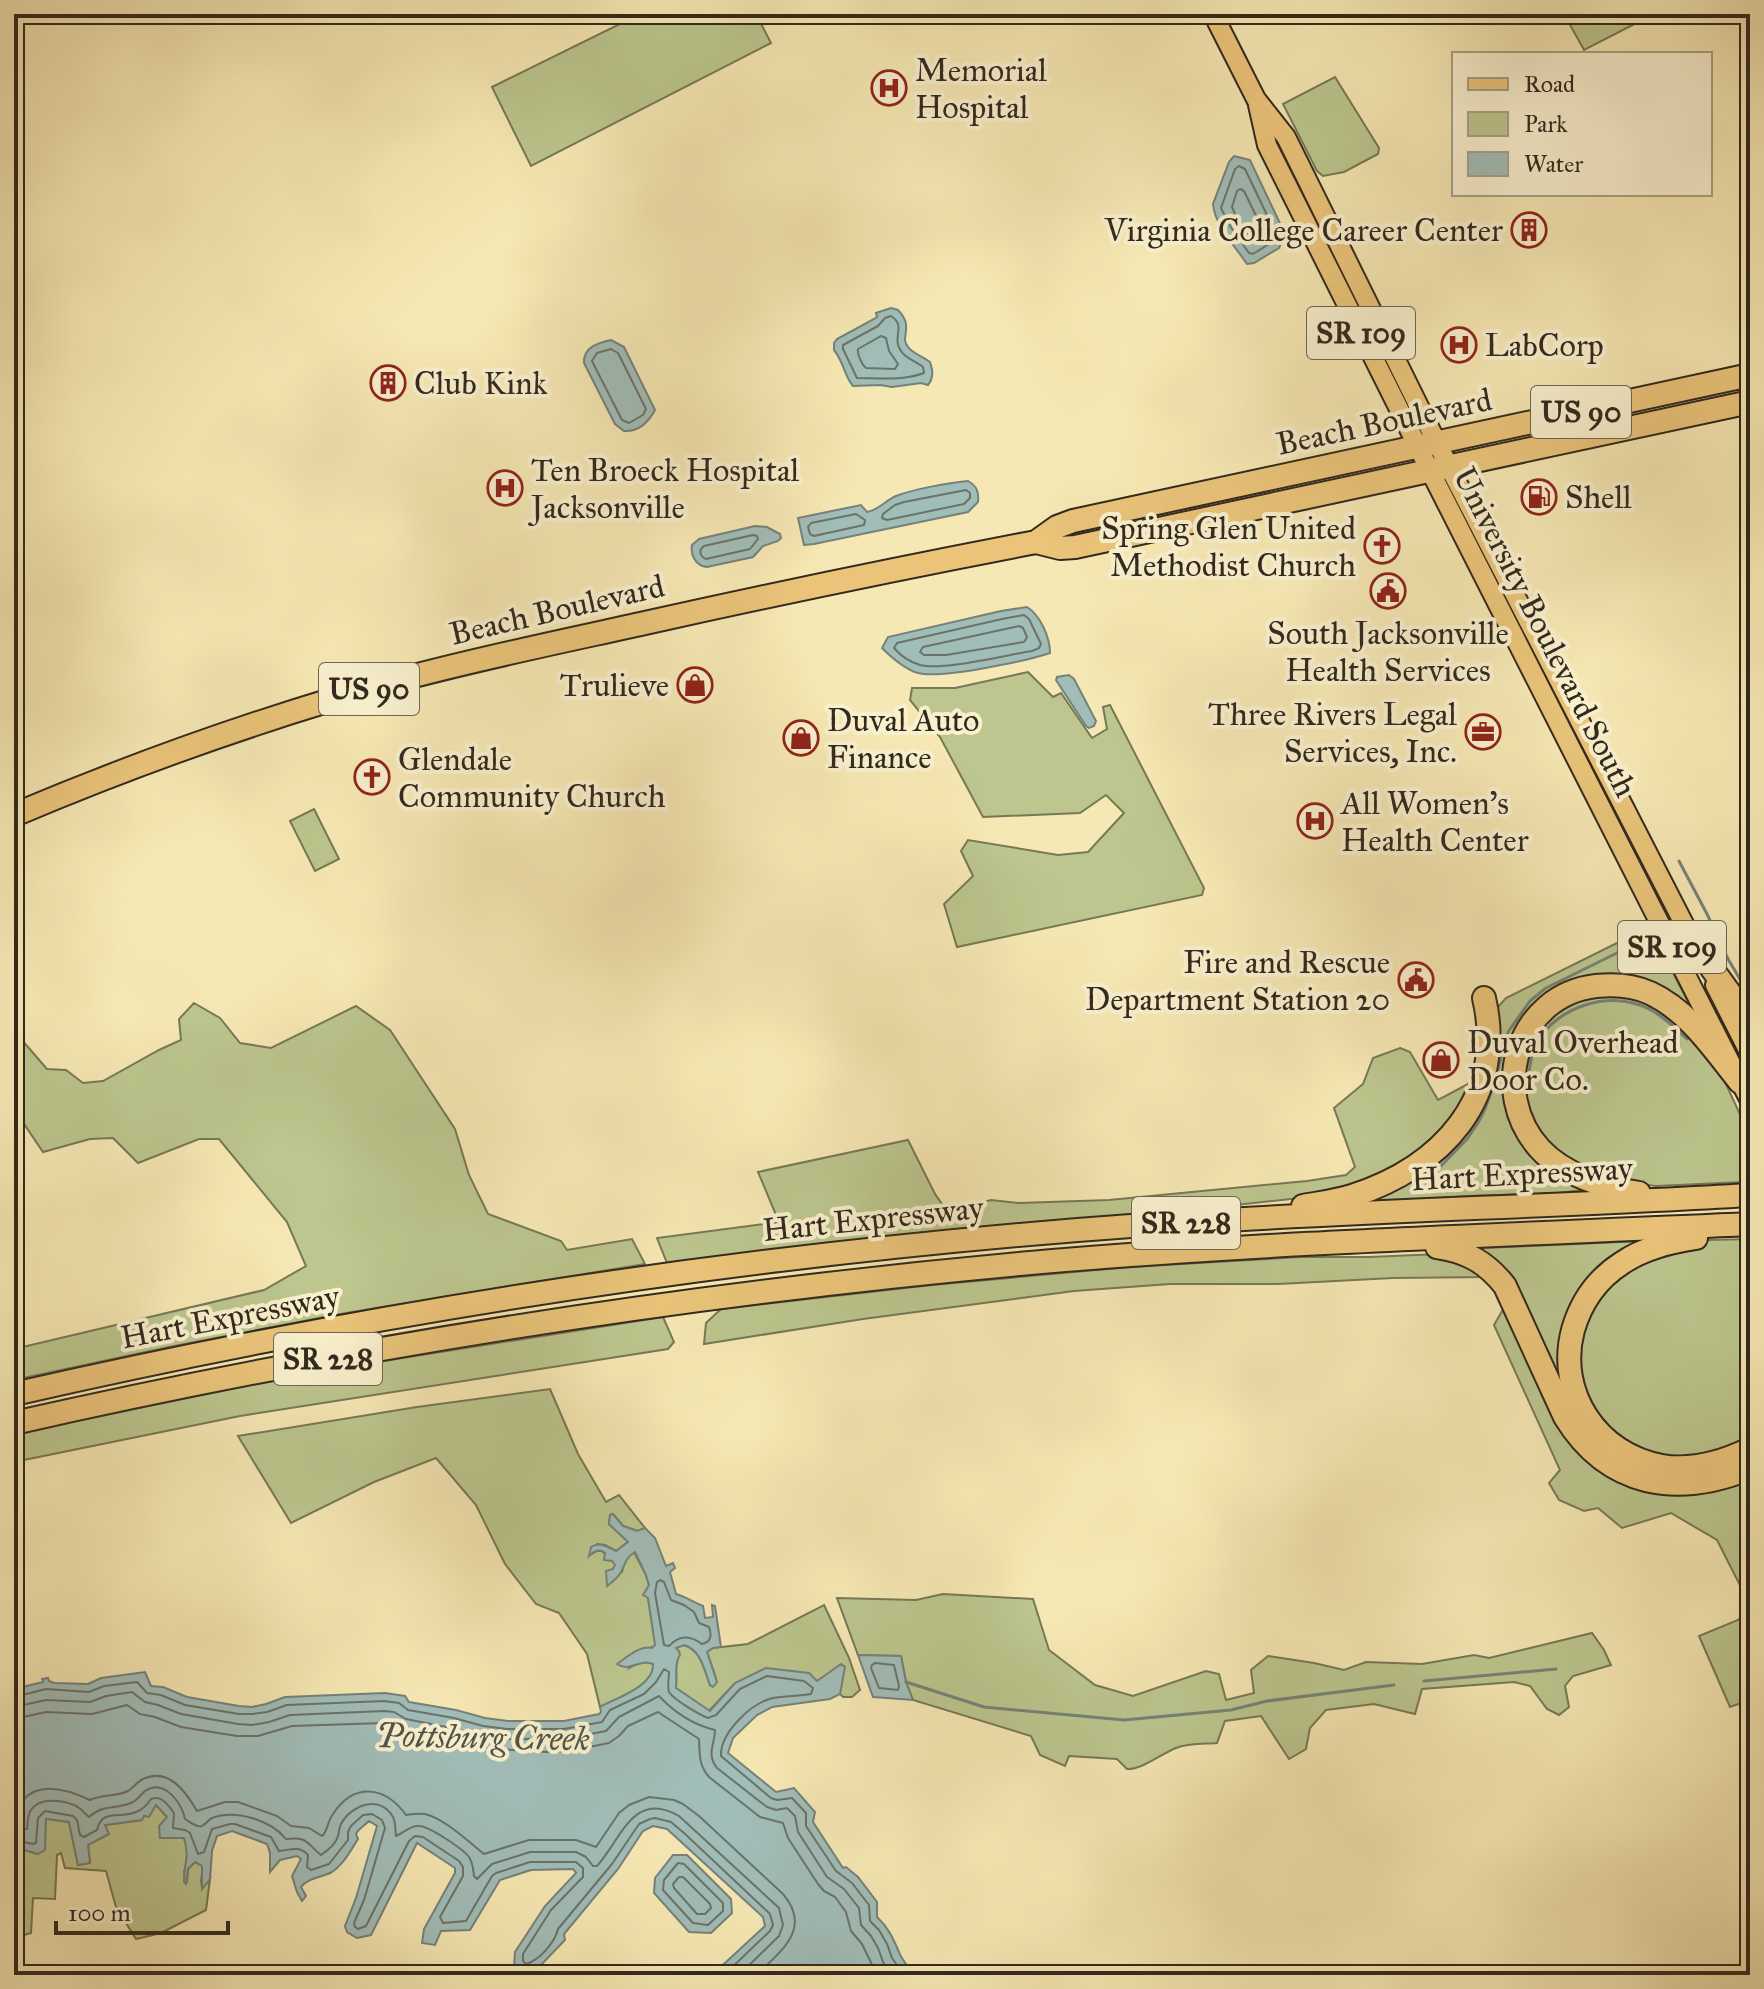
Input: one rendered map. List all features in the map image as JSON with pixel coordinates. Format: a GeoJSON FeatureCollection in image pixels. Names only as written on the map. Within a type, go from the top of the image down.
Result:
{"type":"FeatureCollection","features":[{"type":"Feature","properties":{"kind":"highway","name":"Beach Boulevard"},"geometry":{"type":"LineString","coordinates":[[14,815],[212,739],[414,676],[672,617],[1036,542],[1073,521],[1750,375]]}},
{"type":"Feature","properties":{"kind":"highway","name":"Beach Boulevard"},"geometry":{"type":"LineString","coordinates":[[1036,542],[1052,547],[1075,547],[1750,402]]}},
{"type":"Feature","properties":{"kind":"highway"},"geometry":{"type":"LineString","coordinates":[[1694,944],[1750,1021]]}},
{"type":"Feature","properties":{"kind":"highway"},"geometry":{"type":"LineString","coordinates":[[1680,1199],[1603,1184],[1561,1166],[1541,1150],[1518,1112],[1513,1087],[1514,1062],[1532,1023],[1547,1006],[1586,987],[1610,984],[1633,987],[1651,994],[1689,1020],[1745,1092]]}},
{"type":"Feature","properties":{"kind":"highway"},"geometry":{"type":"LineString","coordinates":[[1205,1222],[1349,1197],[1397,1177],[1436,1151],[1465,1117],[1482,1082],[1489,1033],[1484,998]]}},
{"type":"Feature","properties":{"kind":"highway","name":"Hart Expressway"},"geometry":{"type":"LineString","coordinates":[[14,1394],[159,1362],[354,1325],[695,1271],[872,1250],[1205,1222],[1750,1195]]}},
{"type":"Feature","properties":{"kind":"highway"},"geometry":{"type":"LineString","coordinates":[[1750,1226],[1674,1242],[1650,1249],[1622,1263],[1599,1281],[1584,1301],[1569,1347],[1571,1377],[1579,1404],[1593,1426],[1627,1454],[1664,1466],[1688,1467],[1711,1464],[1750,1449]]}},
{"type":"Feature","properties":{"kind":"highway","name":"Hart Expressway"},"geometry":{"type":"LineString","coordinates":[[14,1423],[321,1360],[479,1333],[644,1308],[874,1279],[1149,1254],[1750,1226]]}},
{"type":"Feature","properties":{"kind":"highway"},"geometry":{"type":"LineString","coordinates":[[1364,1242],[1434,1246],[1469,1255],[1483,1263],[1505,1286],[1570,1425],[1586,1446],[1614,1468],[1650,1482],[1681,1485],[1719,1479],[1750,1468]]}},
{"type":"Feature","properties":{"kind":"main road","name":"University Boulevard South"},"geometry":{"type":"LineString","coordinates":[[1213,14],[1256,99],[1267,145],[1428,445],[1745,1092]]}},
{"type":"Feature","properties":{"kind":"main road","name":"University Boulevard South"},"geometry":{"type":"LineString","coordinates":[[1439,468],[1750,1054]]}},
{"type":"Feature","properties":{"kind":"green space"},"geometry":{"type":"Polygon","coordinates":[[[640,14],[756,14],[771,43],[531,166],[492,87],[640,14]]]}},
{"type":"Feature","properties":{"kind":"green space"},"geometry":{"type":"Polygon","coordinates":[[[1564,14],[1654,14],[1584,50],[1564,14]]]}},
{"type":"Feature","properties":{"kind":"green space"},"geometry":{"type":"Polygon","coordinates":[[[1335,77],[1379,148],[1378,154],[1344,172],[1323,176],[1317,171],[1283,104],[1335,77]]]}},
{"type":"Feature","properties":{"kind":"green space"},"geometry":{"type":"Polygon","coordinates":[[[1028,672],[1053,697],[1061,693],[1092,738],[1107,729],[1103,707],[1110,705],[1204,888],[1202,895],[957,947],[944,904],[973,876],[961,851],[968,840],[1058,855],[1088,852],[1124,813],[1106,795],[1080,813],[983,817],[940,737],[910,700],[912,688],[955,688],[1028,672]]]}},
{"type":"Feature","properties":{"kind":"green space"},"geometry":{"type":"Polygon","coordinates":[[[314,809],[339,859],[315,871],[290,821],[314,809]]]}},
{"type":"Feature","properties":{"kind":"green space"},"geometry":{"type":"Polygon","coordinates":[[[1638,937],[1657,942],[1697,1019],[1657,990],[1550,998],[1508,1098],[1584,1190],[1373,1202],[1414,1175],[1489,1074],[1497,1008],[1506,998],[1621,941],[1638,937]]]}},
{"type":"Feature","properties":{"kind":"green space"},"geometry":{"type":"Polygon","coordinates":[[[1613,989],[1661,1006],[1719,1069],[1750,1136],[1750,1174],[1743,1182],[1656,1186],[1617,1181],[1552,1153],[1520,1096],[1530,1036],[1555,1008],[1613,989]]]}},
{"type":"Feature","properties":{"kind":"green space"},"geometry":{"type":"Polygon","coordinates":[[[194,1003],[220,1018],[240,1043],[271,1048],[356,1006],[390,1030],[455,1129],[469,1175],[488,1214],[561,1241],[567,1250],[632,1239],[645,1264],[340,1314],[14,1380],[14,1349],[264,1290],[306,1266],[287,1222],[219,1139],[199,1139],[138,1163],[113,1138],[90,1139],[43,1152],[14,1109],[14,1031],[47,1069],[66,1070],[83,1083],[103,1081],[181,1040],[179,1019],[194,1003]]]}},
{"type":"Feature","properties":{"kind":"green space"},"geometry":{"type":"Polygon","coordinates":[[[1400,1048],[1410,1052],[1438,1100],[1470,1083],[1451,1120],[1429,1142],[1404,1162],[1355,1186],[1310,1197],[667,1263],[657,1238],[779,1222],[758,1172],[908,1140],[947,1211],[991,1200],[1019,1203],[1109,1200],[1346,1175],[1355,1167],[1334,1108],[1363,1084],[1373,1058],[1400,1048]]]}},
{"type":"Feature","properties":{"kind":"green space"},"geometry":{"type":"Polygon","coordinates":[[[1750,1239],[1750,1443],[1727,1454],[1660,1460],[1607,1433],[1576,1378],[1578,1335],[1605,1283],[1670,1247],[1708,1240],[1750,1239]]]}},
{"type":"Feature","properties":{"kind":"green space"},"geometry":{"type":"Polygon","coordinates":[[[1644,1241],[1596,1277],[1561,1395],[1483,1248],[1644,1241]]]}},
{"type":"Feature","properties":{"kind":"green space"},"geometry":{"type":"Polygon","coordinates":[[[1440,1254],[1460,1258],[1487,1277],[1170,1284],[1074,1291],[704,1344],[706,1323],[721,1309],[1130,1267],[1301,1257],[1440,1254]]]}},
{"type":"Feature","properties":{"kind":"green space"},"geometry":{"type":"Polygon","coordinates":[[[1505,1306],[1564,1432],[1750,1477],[1750,1605],[1717,1540],[1671,1513],[1622,1528],[1598,1508],[1584,1511],[1559,1500],[1549,1483],[1560,1470],[1494,1325],[1505,1306]]]}},
{"type":"Feature","properties":{"kind":"green space"},"geometry":{"type":"Polygon","coordinates":[[[663,1317],[674,1342],[668,1349],[240,1416],[14,1462],[14,1434],[245,1386],[663,1317]]]}},
{"type":"Feature","properties":{"kind":"green space"},"geometry":{"type":"Polygon","coordinates":[[[550,1389],[578,1454],[606,1502],[619,1495],[645,1528],[638,1531],[623,1526],[613,1514],[610,1515],[609,1524],[629,1541],[616,1551],[597,1544],[590,1555],[602,1551],[616,1565],[613,1569],[622,1572],[626,1560],[634,1552],[649,1585],[655,1641],[655,1646],[637,1652],[629,1668],[644,1662],[653,1664],[648,1679],[634,1690],[600,1707],[587,1654],[559,1613],[536,1604],[505,1564],[476,1505],[436,1458],[374,1482],[291,1523],[238,1436],[550,1389]]]}},
{"type":"Feature","properties":{"kind":"green space"},"geometry":{"type":"Polygon","coordinates":[[[943,1594],[1033,1599],[1049,1650],[1095,1685],[1133,1696],[1206,1671],[1219,1674],[1226,1700],[1254,1693],[1251,1670],[1268,1656],[1344,1670],[1366,1662],[1422,1664],[1474,1655],[1489,1658],[1592,1633],[1611,1665],[1573,1676],[1565,1686],[1569,1707],[1559,1715],[1547,1709],[1530,1686],[1514,1682],[1422,1689],[1415,1714],[1374,1704],[1326,1710],[1310,1728],[1306,1749],[1289,1759],[1261,1716],[1225,1721],[1217,1743],[1181,1746],[1133,1769],[1127,1769],[1117,1759],[1069,1756],[1065,1766],[1040,1755],[1031,1736],[913,1700],[901,1656],[858,1655],[837,1598],[916,1600],[943,1594]]]}},
{"type":"Feature","properties":{"kind":"green space"},"geometry":{"type":"Polygon","coordinates":[[[824,1605],[860,1690],[852,1697],[840,1694],[844,1667],[817,1681],[735,1683],[709,1711],[676,1688],[675,1648],[684,1645],[694,1651],[710,1685],[716,1678],[707,1652],[713,1648],[748,1644],[824,1605]]]}},
{"type":"Feature","properties":{"kind":"green space"},"geometry":{"type":"Polygon","coordinates":[[[1750,1609],[1750,1700],[1730,1707],[1699,1636],[1738,1620],[1750,1609]]]}},
{"type":"Feature","properties":{"kind":"green space"},"geometry":{"type":"Polygon","coordinates":[[[156,1804],[167,1817],[160,1837],[184,1838],[189,1854],[184,1872],[187,1883],[188,1869],[195,1862],[203,1866],[202,1888],[210,1879],[206,1910],[161,1933],[136,1939],[116,1907],[106,1871],[65,1868],[61,1853],[57,1855],[55,1899],[33,1898],[31,1933],[14,1938],[21,1884],[14,1874],[14,1847],[38,1854],[46,1818],[69,1822],[78,1865],[90,1863],[88,1845],[100,1838],[105,1825],[142,1820],[156,1804]]]}},
{"type":"Feature","properties":{"kind":"water"},"geometry":{"type":"Polygon","coordinates":[[[1234,156],[1250,160],[1285,234],[1279,248],[1254,263],[1247,264],[1226,236],[1213,204],[1234,156]]]}},
{"type":"Feature","properties":{"kind":"water"},"geometry":{"type":"Polygon","coordinates":[[[891,308],[903,316],[908,347],[930,362],[930,382],[928,385],[892,387],[853,386],[834,350],[834,343],[877,317],[876,313],[891,308]]]}},
{"type":"Feature","properties":{"kind":"water"},"geometry":{"type":"Polygon","coordinates":[[[611,340],[624,347],[655,410],[646,423],[634,430],[624,431],[615,424],[584,363],[589,349],[611,340]]]}},
{"type":"Feature","properties":{"kind":"water"},"geometry":{"type":"Polygon","coordinates":[[[968,481],[978,492],[978,502],[968,512],[804,545],[798,518],[861,505],[867,512],[903,493],[968,481]]]}},
{"type":"Feature","properties":{"kind":"water"},"geometry":{"type":"Polygon","coordinates":[[[755,526],[767,527],[780,534],[781,538],[763,546],[753,557],[707,567],[700,565],[692,553],[692,545],[699,539],[755,526]]]}},
{"type":"Feature","properties":{"kind":"water"},"geometry":{"type":"Polygon","coordinates":[[[1027,607],[1043,627],[1050,653],[984,668],[930,674],[908,669],[882,648],[888,637],[1027,607]]]}},
{"type":"Feature","properties":{"kind":"water"},"geometry":{"type":"Polygon","coordinates":[[[1069,675],[1096,721],[1094,726],[1086,726],[1056,680],[1057,677],[1069,675]]]}},
{"type":"Feature","properties":{"kind":"water","name":"Pottsburg Creek"},"geometry":{"type":"Polygon","coordinates":[[[613,1514],[623,1526],[637,1531],[645,1528],[655,1538],[666,1566],[673,1563],[675,1568],[670,1572],[676,1594],[703,1606],[705,1618],[713,1617],[712,1605],[715,1606],[721,1647],[707,1652],[717,1682],[713,1687],[694,1651],[684,1645],[676,1648],[680,1655],[676,1666],[676,1688],[710,1711],[735,1683],[766,1668],[809,1673],[817,1681],[841,1664],[845,1667],[840,1694],[830,1699],[772,1707],[757,1715],[733,1738],[728,1753],[776,1792],[794,1788],[815,1812],[813,1822],[843,1868],[846,1867],[858,1877],[877,1902],[877,1917],[914,1975],[712,1975],[765,1926],[763,1917],[667,1829],[653,1826],[643,1831],[618,1869],[564,1934],[565,1940],[540,1966],[548,1975],[532,1971],[510,1975],[515,1952],[545,1906],[576,1873],[573,1869],[531,1870],[500,1880],[470,1930],[441,1931],[435,1945],[422,1943],[424,1929],[455,1868],[417,1843],[371,1935],[357,1938],[347,1932],[345,1926],[377,1826],[369,1821],[357,1832],[358,1839],[340,1865],[301,1887],[306,1896],[302,1901],[292,1876],[301,1859],[297,1856],[280,1860],[270,1872],[267,1844],[232,1831],[217,1836],[212,1851],[210,1879],[202,1889],[202,1866],[195,1862],[188,1869],[186,1884],[187,1851],[184,1838],[160,1838],[159,1826],[167,1817],[156,1805],[149,1817],[144,1816],[142,1820],[105,1825],[109,1834],[88,1845],[90,1863],[78,1865],[69,1822],[46,1819],[45,1850],[38,1854],[14,1849],[14,1689],[43,1682],[42,1679],[48,1678],[54,1683],[88,1684],[101,1678],[145,1672],[151,1686],[163,1687],[187,1697],[252,1707],[285,1697],[385,1693],[405,1696],[409,1702],[508,1721],[564,1721],[599,1714],[600,1707],[648,1679],[653,1664],[626,1667],[617,1664],[638,1650],[655,1645],[648,1598],[643,1595],[649,1585],[635,1552],[607,1586],[606,1571],[615,1565],[612,1561],[604,1560],[605,1553],[601,1551],[589,1556],[591,1547],[595,1545],[604,1545],[616,1551],[628,1542],[609,1524],[610,1515],[613,1514]]]}},
{"type":"Feature","properties":{"kind":"water"},"geometry":{"type":"Polygon","coordinates":[[[858,1655],[901,1656],[913,1700],[873,1697],[858,1655]]]}},
{"type":"Feature","properties":{"kind":"water"},"geometry":{"type":"Polygon","coordinates":[[[673,1855],[687,1855],[731,1899],[732,1913],[711,1933],[689,1932],[654,1893],[655,1878],[673,1855]]]}},
{"type":"Feature","properties":{"kind":"waterway"},"geometry":{"type":"LineString","coordinates":[[1679,861],[1750,996]]}},
{"type":"Feature","properties":{"kind":"waterway"},"geometry":{"type":"LineString","coordinates":[[1420,1181],[1440,1167],[1478,1123],[1494,1084],[1508,1032],[1530,1001],[1546,988],[1619,952],[1645,944]]}},
{"type":"Feature","properties":{"kind":"waterway"},"geometry":{"type":"LineString","coordinates":[[1528,1078],[1533,1050],[1546,1029],[1571,1011],[1601,1001],[1633,1003],[1647,1008],[1687,1039]]}},
{"type":"Feature","properties":{"kind":"waterway"},"geometry":{"type":"LineString","coordinates":[[1424,1681],[1556,1669]]}},
{"type":"Feature","properties":{"kind":"waterway"},"geometry":{"type":"LineString","coordinates":[[906,1682],[984,1707],[1124,1720],[1231,1710],[1267,1701],[1394,1685]]}},
{"type":"Feature","properties":{"kind":"place","name":"Memorial Hospital"},"geometry":{"type":"Point","coordinates":[889,88]}},
{"type":"Feature","properties":{"kind":"place","name":"Virginia College Career Center"},"geometry":{"type":"Point","coordinates":[1529,230]}},
{"type":"Feature","properties":{"kind":"place","name":"LabCorp"},"geometry":{"type":"Point","coordinates":[1459,345]}},
{"type":"Feature","properties":{"kind":"place","name":"Club Kink"},"geometry":{"type":"Point","coordinates":[388,383]}},
{"type":"Feature","properties":{"kind":"place","name":"Ten Broeck Hospital Jacksonville"},"geometry":{"type":"Point","coordinates":[505,488]}},
{"type":"Feature","properties":{"kind":"place","name":"Shell"},"geometry":{"type":"Point","coordinates":[1539,497]}},
{"type":"Feature","properties":{"kind":"place","name":"Spring Glen United Methodist Church"},"geometry":{"type":"Point","coordinates":[1382,546]}},
{"type":"Feature","properties":{"kind":"place","name":"South Jacksonville Health Services"},"geometry":{"type":"Point","coordinates":[1388,591]}},
{"type":"Feature","properties":{"kind":"place","name":"Trulieve"},"geometry":{"type":"Point","coordinates":[695,685]}},
{"type":"Feature","properties":{"kind":"place","name":"Three Rivers Legal Services, Inc."},"geometry":{"type":"Point","coordinates":[1483,732]}},
{"type":"Feature","properties":{"kind":"place","name":"Duval Auto Finance"},"geometry":{"type":"Point","coordinates":[801,738]}},
{"type":"Feature","properties":{"kind":"place","name":"Glendale Community Church"},"geometry":{"type":"Point","coordinates":[372,777]}},
{"type":"Feature","properties":{"kind":"place","name":"All Women's Health Center"},"geometry":{"type":"Point","coordinates":[1315,821]}},
{"type":"Feature","properties":{"kind":"place","name":"Fire and Rescue Department Station 20"},"geometry":{"type":"Point","coordinates":[1416,980]}},
{"type":"Feature","properties":{"kind":"place","name":"Duval Overhead Door Co."},"geometry":{"type":"Point","coordinates":[1441,1060]}}]}
